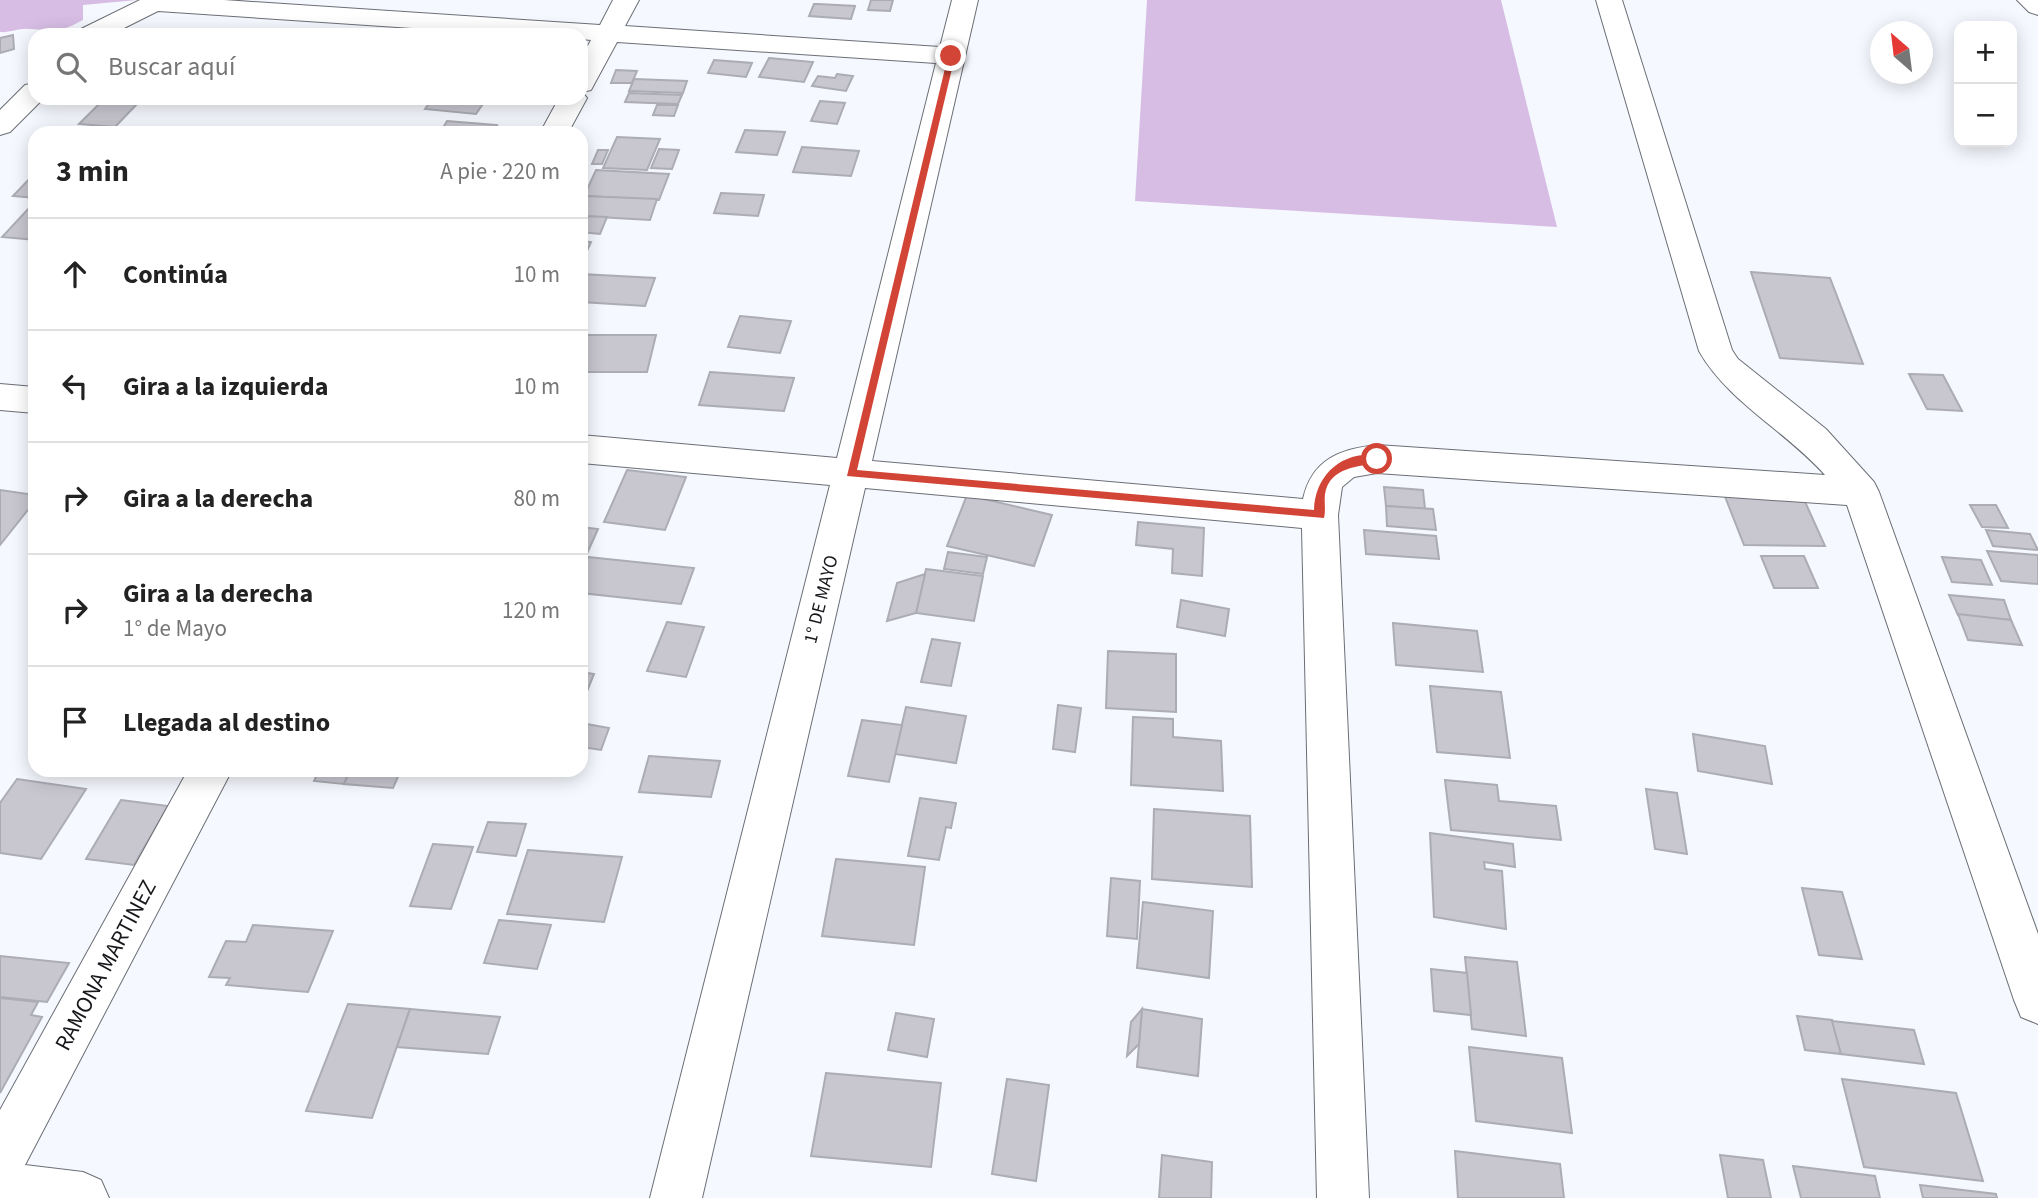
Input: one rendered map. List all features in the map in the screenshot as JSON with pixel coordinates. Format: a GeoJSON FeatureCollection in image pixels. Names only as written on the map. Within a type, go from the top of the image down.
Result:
{"type":"FeatureCollection","features":[{"type":"Feature","properties":{"kind":"street"},"geometry":{"type":"LineString","coordinates":[[588,71],[626,0]]}},
{"type":"Feature","properties":{"kind":"street","name":"1° DE MAYO"},"geometry":{"type":"LineString","coordinates":[[676,1198],[965,0]]}},
{"type":"Feature","properties":{"kind":"street"},"geometry":{"type":"LineString","coordinates":[[1609,0],[1716,351],[1726,368],[1814,439],[1861,492],[2038,1000]]}},
{"type":"Feature","properties":{"kind":"street"},"geometry":{"type":"LineString","coordinates":[[2030,0],[2038,7]]}},
{"type":"Feature","properties":{"kind":"street"},"geometry":{"type":"LineString","coordinates":[[104,28],[157,2],[549,28]]}},
{"type":"Feature","properties":{"kind":"street"},"geometry":{"type":"LineString","coordinates":[[588,31],[951,56]]}},
{"type":"Feature","properties":{"kind":"street"},"geometry":{"type":"LineString","coordinates":[[0,126],[28,98]]}},
{"type":"Feature","properties":{"kind":"street"},"geometry":{"type":"LineString","coordinates":[[558,126],[569,105]]}},
{"type":"Feature","properties":{"kind":"street"},"geometry":{"type":"LineString","coordinates":[[0,397],[28,399]]}},
{"type":"Feature","properties":{"kind":"street"},"geometry":{"type":"LineString","coordinates":[[588,450],[1320,514]]}},
{"type":"Feature","properties":{"kind":"street"},"geometry":{"type":"LineString","coordinates":[[1343,1198],[1320,514],[1320,492],[1330,473],[1353,461],[1377,459],[1861,492]]}},
{"type":"Feature","properties":{"kind":"street","name":"RAMONA MARTINEZ"},"geometry":{"type":"LineString","coordinates":[[0,1160],[207,777]]}},
{"type":"Feature","properties":{"kind":"street"},"geometry":{"type":"LineString","coordinates":[[0,1188],[83,1198]]}},
{"type":"Feature","properties":{"kind":"shaded area"},"geometry":{"type":"Polygon","coordinates":[[[0,0],[137,0],[83,5],[83,20],[64,28],[28,28],[0,32],[0,0]]]}},
{"type":"Feature","properties":{"kind":"shaded area"},"geometry":{"type":"Polygon","coordinates":[[[1147,0],[1501,0],[1557,227],[1135,201],[1147,0]]]}},
{"type":"Feature","properties":{"kind":"building"},"geometry":{"type":"Polygon","coordinates":[[[871,0],[893,0],[890,11],[868,10],[871,0]]]}},
{"type":"Feature","properties":{"kind":"building"},"geometry":{"type":"Polygon","coordinates":[[[814,4],[855,6],[851,19],[809,16],[814,4]]]}},
{"type":"Feature","properties":{"kind":"building"},"geometry":{"type":"Polygon","coordinates":[[[13,35],[14,49],[0,53],[0,38],[13,35]]]}},
{"type":"Feature","properties":{"kind":"building"},"geometry":{"type":"Polygon","coordinates":[[[769,58],[813,62],[804,82],[759,77],[769,58]]]}},
{"type":"Feature","properties":{"kind":"building"},"geometry":{"type":"Polygon","coordinates":[[[714,60],[752,63],[746,77],[708,73],[714,60]]]}},
{"type":"Feature","properties":{"kind":"building"},"geometry":{"type":"Polygon","coordinates":[[[616,70],[637,71],[632,83],[611,83],[616,70]]]}},
{"type":"Feature","properties":{"kind":"building"},"geometry":{"type":"Polygon","coordinates":[[[837,74],[853,76],[846,91],[812,86],[818,76],[835,78],[837,74]]]}},
{"type":"Feature","properties":{"kind":"building"},"geometry":{"type":"Polygon","coordinates":[[[634,79],[687,81],[683,93],[629,91],[634,79]]]}},
{"type":"Feature","properties":{"kind":"building"},"geometry":{"type":"Polygon","coordinates":[[[629,93],[682,95],[678,104],[625,102],[629,93]]]}},
{"type":"Feature","properties":{"kind":"building"},"geometry":{"type":"Polygon","coordinates":[[[820,101],[845,103],[837,124],[811,121],[820,101]]]}},
{"type":"Feature","properties":{"kind":"building"},"geometry":{"type":"Polygon","coordinates":[[[98,105],[136,105],[116,126],[79,124],[98,105]]]}},
{"type":"Feature","properties":{"kind":"building"},"geometry":{"type":"Polygon","coordinates":[[[428,105],[482,105],[476,114],[425,109],[428,105]]]}},
{"type":"Feature","properties":{"kind":"building"},"geometry":{"type":"Polygon","coordinates":[[[657,105],[678,105],[674,116],[653,115],[657,105]]]}},
{"type":"Feature","properties":{"kind":"building"},"geometry":{"type":"Polygon","coordinates":[[[447,121],[497,125],[496,126],[444,126],[447,121]]]}},
{"type":"Feature","properties":{"kind":"building"},"geometry":{"type":"Polygon","coordinates":[[[745,130],[785,132],[777,155],[736,152],[745,130]]]}},
{"type":"Feature","properties":{"kind":"building"},"geometry":{"type":"Polygon","coordinates":[[[617,137],[660,139],[647,170],[603,168],[617,137]]]}},
{"type":"Feature","properties":{"kind":"building"},"geometry":{"type":"Polygon","coordinates":[[[802,147],[859,151],[851,176],[793,172],[802,147]]]}},
{"type":"Feature","properties":{"kind":"building"},"geometry":{"type":"Polygon","coordinates":[[[659,149],[679,150],[672,169],[651,168],[659,149]]]}},
{"type":"Feature","properties":{"kind":"building"},"geometry":{"type":"Polygon","coordinates":[[[598,150],[608,150],[602,164],[592,164],[598,150]]]}},
{"type":"Feature","properties":{"kind":"building"},"geometry":{"type":"Polygon","coordinates":[[[596,170],[669,174],[659,200],[588,196],[588,187],[596,170]]]}},
{"type":"Feature","properties":{"kind":"building"},"geometry":{"type":"Polygon","coordinates":[[[28,180],[28,197],[13,196],[28,180]]]}},
{"type":"Feature","properties":{"kind":"building"},"geometry":{"type":"Polygon","coordinates":[[[721,193],[764,195],[758,216],[714,213],[721,193]]]}},
{"type":"Feature","properties":{"kind":"building"},"geometry":{"type":"Polygon","coordinates":[[[588,196],[657,199],[650,220],[588,216],[588,196]]]}},
{"type":"Feature","properties":{"kind":"building"},"geometry":{"type":"Polygon","coordinates":[[[28,209],[28,239],[2,237],[28,209]]]}},
{"type":"Feature","properties":{"kind":"building"},"geometry":{"type":"Polygon","coordinates":[[[588,216],[607,217],[600,234],[588,233],[588,216]]]}},
{"type":"Feature","properties":{"kind":"building"},"geometry":{"type":"Polygon","coordinates":[[[1751,272],[1830,278],[1863,364],[1780,358],[1751,272]]]}},
{"type":"Feature","properties":{"kind":"building"},"geometry":{"type":"Polygon","coordinates":[[[588,274],[655,278],[645,306],[588,302],[588,274]]]}},
{"type":"Feature","properties":{"kind":"building"},"geometry":{"type":"Polygon","coordinates":[[[740,316],[791,321],[780,353],[728,347],[740,316]]]}},
{"type":"Feature","properties":{"kind":"building"},"geometry":{"type":"Polygon","coordinates":[[[588,335],[656,335],[647,372],[588,372],[588,335]]]}},
{"type":"Feature","properties":{"kind":"building"},"geometry":{"type":"Polygon","coordinates":[[[710,372],[794,378],[784,411],[699,405],[710,372]]]}},
{"type":"Feature","properties":{"kind":"building"},"geometry":{"type":"Polygon","coordinates":[[[1909,374],[1943,375],[1962,411],[1927,409],[1909,374]]]}},
{"type":"Feature","properties":{"kind":"building"},"geometry":{"type":"Polygon","coordinates":[[[627,470],[686,477],[665,530],[604,522],[627,470]]]}},
{"type":"Feature","properties":{"kind":"building"},"geometry":{"type":"Polygon","coordinates":[[[1384,487],[1423,490],[1425,509],[1386,506],[1384,487]]]}},
{"type":"Feature","properties":{"kind":"building"},"geometry":{"type":"Polygon","coordinates":[[[0,490],[28,494],[28,510],[0,545],[0,490]]]}},
{"type":"Feature","properties":{"kind":"building"},"geometry":{"type":"Polygon","coordinates":[[[1724,494],[1802,495],[1825,546],[1744,545],[1724,494]]]}},
{"type":"Feature","properties":{"kind":"building"},"geometry":{"type":"Polygon","coordinates":[[[967,495],[1052,515],[1034,566],[947,546],[967,495]]]}},
{"type":"Feature","properties":{"kind":"building"},"geometry":{"type":"Polygon","coordinates":[[[1970,505],[1996,505],[2008,528],[1982,527],[1970,505]]]}},
{"type":"Feature","properties":{"kind":"building"},"geometry":{"type":"Polygon","coordinates":[[[1386,506],[1433,509],[1436,530],[1387,526],[1386,506]]]}},
{"type":"Feature","properties":{"kind":"building"},"geometry":{"type":"Polygon","coordinates":[[[1138,522],[1204,528],[1202,576],[1172,573],[1173,549],[1136,545],[1138,522]]]}},
{"type":"Feature","properties":{"kind":"building"},"geometry":{"type":"Polygon","coordinates":[[[588,528],[598,529],[588,551],[588,528]]]}},
{"type":"Feature","properties":{"kind":"building"},"geometry":{"type":"Polygon","coordinates":[[[1364,530],[1436,536],[1439,559],[1366,554],[1364,530]]]}},
{"type":"Feature","properties":{"kind":"building"},"geometry":{"type":"Polygon","coordinates":[[[1986,530],[2030,534],[2038,550],[1993,546],[1986,530]]]}},
{"type":"Feature","properties":{"kind":"building"},"geometry":{"type":"Polygon","coordinates":[[[1987,551],[2038,555],[2038,584],[2001,581],[1987,551]]]}},
{"type":"Feature","properties":{"kind":"building"},"geometry":{"type":"Polygon","coordinates":[[[948,552],[987,557],[983,574],[944,569],[948,552]]]}},
{"type":"Feature","properties":{"kind":"building"},"geometry":{"type":"Polygon","coordinates":[[[1761,556],[1804,556],[1818,588],[1774,588],[1761,556]]]}},
{"type":"Feature","properties":{"kind":"building"},"geometry":{"type":"Polygon","coordinates":[[[588,557],[694,568],[681,604],[588,594],[588,557]]]}},
{"type":"Feature","properties":{"kind":"building"},"geometry":{"type":"Polygon","coordinates":[[[1942,557],[1981,560],[1992,585],[1952,582],[1942,557]]]}},
{"type":"Feature","properties":{"kind":"building"},"geometry":{"type":"Polygon","coordinates":[[[926,569],[983,576],[974,621],[916,613],[926,569]]]}},
{"type":"Feature","properties":{"kind":"building"},"geometry":{"type":"Polygon","coordinates":[[[925,574],[916,613],[887,621],[897,583],[925,574]]]}},
{"type":"Feature","properties":{"kind":"building"},"geometry":{"type":"Polygon","coordinates":[[[1949,595],[2004,600],[2011,620],[1958,615],[1949,595]]]}},
{"type":"Feature","properties":{"kind":"building"},"geometry":{"type":"Polygon","coordinates":[[[1181,600],[1229,609],[1225,636],[1177,627],[1181,600]]]}},
{"type":"Feature","properties":{"kind":"building"},"geometry":{"type":"Polygon","coordinates":[[[1958,614],[2011,620],[2022,645],[1968,640],[1958,614]]]}},
{"type":"Feature","properties":{"kind":"building"},"geometry":{"type":"Polygon","coordinates":[[[667,622],[704,627],[686,677],[647,671],[667,622]]]}},
{"type":"Feature","properties":{"kind":"building"},"geometry":{"type":"Polygon","coordinates":[[[1393,623],[1477,631],[1483,672],[1396,665],[1393,623]]]}},
{"type":"Feature","properties":{"kind":"building"},"geometry":{"type":"Polygon","coordinates":[[[932,639],[960,643],[951,686],[921,682],[932,639]]]}},
{"type":"Feature","properties":{"kind":"building"},"geometry":{"type":"Polygon","coordinates":[[[1108,651],[1176,654],[1176,712],[1106,708],[1108,651]]]}},
{"type":"Feature","properties":{"kind":"building"},"geometry":{"type":"Polygon","coordinates":[[[588,673],[594,674],[588,689],[588,673]]]}},
{"type":"Feature","properties":{"kind":"building"},"geometry":{"type":"Polygon","coordinates":[[[1430,686],[1501,692],[1510,758],[1437,752],[1430,686]]]}},
{"type":"Feature","properties":{"kind":"building"},"geometry":{"type":"Polygon","coordinates":[[[1058,705],[1081,708],[1075,752],[1053,749],[1058,705]]]}},
{"type":"Feature","properties":{"kind":"building"},"geometry":{"type":"Polygon","coordinates":[[[906,707],[966,716],[956,763],[895,754],[906,707]]]}},
{"type":"Feature","properties":{"kind":"building"},"geometry":{"type":"Polygon","coordinates":[[[1133,717],[1173,719],[1173,737],[1221,741],[1223,791],[1131,785],[1133,717]]]}},
{"type":"Feature","properties":{"kind":"building"},"geometry":{"type":"Polygon","coordinates":[[[862,720],[902,725],[889,782],[848,776],[862,720]]]}},
{"type":"Feature","properties":{"kind":"building"},"geometry":{"type":"Polygon","coordinates":[[[588,724],[609,728],[601,750],[588,748],[588,724]]]}},
{"type":"Feature","properties":{"kind":"building"},"geometry":{"type":"Polygon","coordinates":[[[1693,734],[1765,746],[1772,784],[1698,771],[1693,734]]]}},
{"type":"Feature","properties":{"kind":"building"},"geometry":{"type":"Polygon","coordinates":[[[649,756],[720,761],[711,797],[639,792],[649,756]]]}},
{"type":"Feature","properties":{"kind":"building"},"geometry":{"type":"Polygon","coordinates":[[[316,777],[347,777],[344,784],[314,781],[316,777]]]}},
{"type":"Feature","properties":{"kind":"building"},"geometry":{"type":"Polygon","coordinates":[[[347,777],[398,777],[393,788],[344,784],[347,777]]]}},
{"type":"Feature","properties":{"kind":"building"},"geometry":{"type":"Polygon","coordinates":[[[17,779],[86,789],[41,859],[0,853],[0,803],[17,779]]]}},
{"type":"Feature","properties":{"kind":"building"},"geometry":{"type":"Polygon","coordinates":[[[1445,780],[1497,785],[1499,801],[1556,806],[1561,840],[1451,830],[1445,780]]]}},
{"type":"Feature","properties":{"kind":"building"},"geometry":{"type":"Polygon","coordinates":[[[1646,789],[1677,793],[1687,854],[1655,849],[1646,789]]]}},
{"type":"Feature","properties":{"kind":"building"},"geometry":{"type":"Polygon","coordinates":[[[920,798],[956,803],[951,828],[946,827],[939,860],[908,856],[920,798]]]}},
{"type":"Feature","properties":{"kind":"building"},"geometry":{"type":"Polygon","coordinates":[[[121,800],[168,806],[134,865],[86,859],[121,800]]]}},
{"type":"Feature","properties":{"kind":"building"},"geometry":{"type":"Polygon","coordinates":[[[1154,809],[1250,816],[1252,887],[1152,879],[1154,809]]]}},
{"type":"Feature","properties":{"kind":"building"},"geometry":{"type":"Polygon","coordinates":[[[488,822],[526,824],[516,856],[477,852],[488,822]]]}},
{"type":"Feature","properties":{"kind":"building"},"geometry":{"type":"Polygon","coordinates":[[[1430,833],[1513,844],[1515,867],[1484,862],[1485,869],[1502,871],[1506,929],[1434,917],[1430,833]]]}},
{"type":"Feature","properties":{"kind":"building"},"geometry":{"type":"Polygon","coordinates":[[[433,844],[473,847],[451,909],[410,906],[433,844]]]}},
{"type":"Feature","properties":{"kind":"building"},"geometry":{"type":"Polygon","coordinates":[[[528,850],[622,857],[604,922],[507,914],[528,850]]]}},
{"type":"Feature","properties":{"kind":"building"},"geometry":{"type":"Polygon","coordinates":[[[836,859],[925,867],[914,945],[822,936],[836,859]]]}},
{"type":"Feature","properties":{"kind":"building"},"geometry":{"type":"Polygon","coordinates":[[[1111,878],[1140,881],[1137,939],[1107,936],[1111,878]]]}},
{"type":"Feature","properties":{"kind":"building"},"geometry":{"type":"Polygon","coordinates":[[[1802,888],[1842,892],[1862,959],[1819,955],[1802,888]]]}},
{"type":"Feature","properties":{"kind":"building"},"geometry":{"type":"Polygon","coordinates":[[[1143,902],[1213,911],[1209,978],[1137,968],[1143,902]]]}},
{"type":"Feature","properties":{"kind":"building"},"geometry":{"type":"Polygon","coordinates":[[[499,920],[551,925],[537,969],[484,963],[499,920]]]}},
{"type":"Feature","properties":{"kind":"building"},"geometry":{"type":"Polygon","coordinates":[[[253,925],[333,931],[308,992],[226,985],[230,978],[209,977],[226,941],[246,942],[253,925]]]}},
{"type":"Feature","properties":{"kind":"building"},"geometry":{"type":"Polygon","coordinates":[[[0,956],[69,963],[47,1002],[0,997],[0,956]]]}},
{"type":"Feature","properties":{"kind":"building"},"geometry":{"type":"Polygon","coordinates":[[[1465,957],[1517,962],[1526,1036],[1472,1029],[1465,957]]]}},
{"type":"Feature","properties":{"kind":"building"},"geometry":{"type":"Polygon","coordinates":[[[1431,969],[1467,973],[1471,1015],[1434,1011],[1431,969]]]}},
{"type":"Feature","properties":{"kind":"building"},"geometry":{"type":"Polygon","coordinates":[[[0,998],[38,1002],[31,1015],[42,1017],[0,1093],[0,998]]]}},
{"type":"Feature","properties":{"kind":"building"},"geometry":{"type":"Polygon","coordinates":[[[348,1004],[410,1009],[372,1118],[306,1111],[348,1004]]]}},
{"type":"Feature","properties":{"kind":"building"},"geometry":{"type":"Polygon","coordinates":[[[410,1009],[500,1017],[488,1054],[397,1047],[410,1009]]]}},
{"type":"Feature","properties":{"kind":"building"},"geometry":{"type":"Polygon","coordinates":[[[1142,1009],[1202,1019],[1198,1076],[1137,1067],[1142,1009]]]}},
{"type":"Feature","properties":{"kind":"building"},"geometry":{"type":"Polygon","coordinates":[[[1142,1009],[1139,1044],[1127,1056],[1131,1022],[1142,1009]]]}},
{"type":"Feature","properties":{"kind":"building"},"geometry":{"type":"Polygon","coordinates":[[[896,1013],[934,1019],[927,1057],[888,1050],[896,1013]]]}},
{"type":"Feature","properties":{"kind":"building"},"geometry":{"type":"Polygon","coordinates":[[[1797,1016],[1832,1020],[1841,1054],[1805,1050],[1797,1016]]]}},
{"type":"Feature","properties":{"kind":"building"},"geometry":{"type":"Polygon","coordinates":[[[1832,1021],[1914,1030],[1924,1064],[1841,1054],[1832,1021]]]}},
{"type":"Feature","properties":{"kind":"building"},"geometry":{"type":"Polygon","coordinates":[[[1469,1047],[1562,1058],[1572,1133],[1476,1121],[1469,1047]]]}},
{"type":"Feature","properties":{"kind":"building"},"geometry":{"type":"Polygon","coordinates":[[[826,1073],[941,1083],[931,1167],[811,1156],[826,1073]]]}},
{"type":"Feature","properties":{"kind":"building"},"geometry":{"type":"Polygon","coordinates":[[[1007,1079],[1049,1085],[1036,1181],[992,1174],[1007,1079]]]}},
{"type":"Feature","properties":{"kind":"building"},"geometry":{"type":"Polygon","coordinates":[[[1842,1079],[1956,1093],[1983,1181],[1864,1167],[1842,1079]]]}},
{"type":"Feature","properties":{"kind":"building"},"geometry":{"type":"Polygon","coordinates":[[[1455,1151],[1560,1164],[1564,1198],[1458,1198],[1455,1151]]]}},
{"type":"Feature","properties":{"kind":"building"},"geometry":{"type":"Polygon","coordinates":[[[1162,1155],[1212,1162],[1211,1198],[1159,1198],[1162,1155]]]}},
{"type":"Feature","properties":{"kind":"building"},"geometry":{"type":"Polygon","coordinates":[[[1720,1155],[1763,1160],[1771,1198],[1728,1198],[1720,1155]]]}},
{"type":"Feature","properties":{"kind":"building"},"geometry":{"type":"Polygon","coordinates":[[[1793,1166],[1875,1176],[1880,1198],[1801,1198],[1793,1166]]]}},
{"type":"Feature","properties":{"kind":"building"},"geometry":{"type":"Polygon","coordinates":[[[1920,1185],[1996,1194],[1997,1198],[1923,1198],[1920,1185]]]}},
{"type":"Feature","properties":{"kind":"route"},"geometry":{"type":"LineString","coordinates":[[951,56],[851,473],[1320,514],[1320,492],[1330,473],[1353,461],[1377,459]]}}]}
